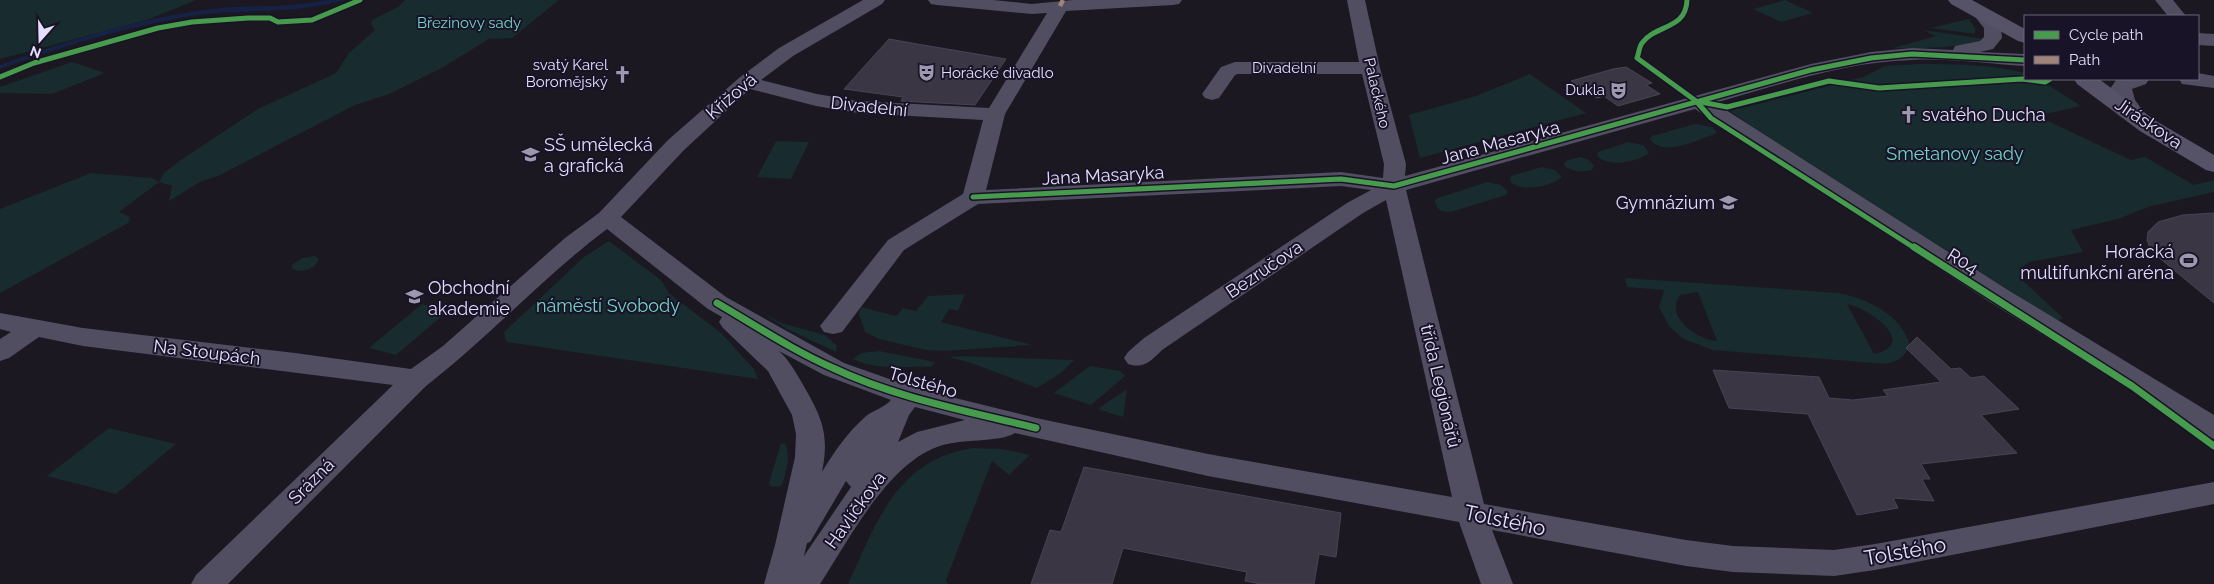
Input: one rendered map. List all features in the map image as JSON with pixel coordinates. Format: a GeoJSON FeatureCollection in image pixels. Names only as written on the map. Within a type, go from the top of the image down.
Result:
{"type":"FeatureCollection","features":[{"type":"Feature","properties":{"kind":"main road"},"geometry":{"type":"LineString","coordinates":[[1958,0],[2024,36]]}},
{"type":"Feature","properties":{"kind":"main road","name":"Jiráskova"},"geometry":{"type":"LineString","coordinates":[[2086,80],[2137,118],[2214,164]]}},
{"type":"Feature","properties":{"kind":"street","name":"Křížová"},"geometry":{"type":"LineString","coordinates":[[606,218],[676,145],[746,82],[786,52],[876,0]]}},
{"type":"Feature","properties":{"kind":"street"},"geometry":{"type":"LineString","coordinates":[[937,0],[1032,10],[1060,6],[1173,0]]}},
{"type":"Feature","properties":{"kind":"street","name":"Palackého"},"geometry":{"type":"LineString","coordinates":[[1356,0],[1370,68],[1395,164],[1394,186]]}},
{"type":"Feature","properties":{"kind":"street"},"geometry":{"type":"LineString","coordinates":[[2164,0],[2176,15]]}},
{"type":"Feature","properties":{"kind":"street"},"geometry":{"type":"LineString","coordinates":[[833,326],[896,245],[974,197],[995,114],[1060,6]]}},
{"type":"Feature","properties":{"kind":"street","name":"Jana Masaryka"},"geometry":{"type":"LineString","coordinates":[[974,197],[1341,178],[1394,186],[1812,70],[1871,58],[1935,53],[1986,45],[1992,41],[1995,34],[1993,28],[1981,13]]}},
{"type":"Feature","properties":{"kind":"street"},"geometry":{"type":"LineString","coordinates":[[2199,39],[2214,40]]}},
{"type":"Feature","properties":{"kind":"street","name":"Jana Masaryka"},"geometry":{"type":"LineString","coordinates":[[1935,53],[2024,60]]}},
{"type":"Feature","properties":{"kind":"street","name":"Divadelní"},"geometry":{"type":"LineString","coordinates":[[1212,94],[1228,71],[1235,68],[1370,68]]}},
{"type":"Feature","properties":{"kind":"street"},"geometry":{"type":"LineString","coordinates":[[2136,80],[2124,85],[2121,89],[2124,101],[2137,118]]}},
{"type":"Feature","properties":{"kind":"street"},"geometry":{"type":"LineString","coordinates":[[2198,80],[2214,82]]}},
{"type":"Feature","properties":{"kind":"street","name":"Divadelní"},"geometry":{"type":"LineString","coordinates":[[746,82],[816,100],[858,107],[995,114]]}},
{"type":"Feature","properties":{"kind":"street"},"geometry":{"type":"LineString","coordinates":[[1696,101],[1749,133],[1999,296],[2214,429]]}},
{"type":"Feature","properties":{"kind":"street","name":"Bezručova"},"geometry":{"type":"LineString","coordinates":[[1137,358],[1153,344],[1355,208],[1394,186]]}},
{"type":"Feature","properties":{"kind":"street","name":"třída Legionářů"},"geometry":{"type":"LineString","coordinates":[[1394,186],[1464,485],[1478,536],[1497,584]]}},
{"type":"Feature","properties":{"kind":"street"},"geometry":{"type":"LineString","coordinates":[[416,379],[452,352],[573,243],[606,218],[717,303]]}},
{"type":"Feature","properties":{"kind":"street","name":"Tolstého"},"geometry":{"type":"LineString","coordinates":[[717,303],[806,355],[902,404],[1036,428],[1208,465],[1520,524],[1686,553],[1742,560],[1834,563],[1876,557],[2214,493]]}},
{"type":"Feature","properties":{"kind":"street","name":"Havlíčkova"},"geometry":{"type":"LineString","coordinates":[[717,303],[735,326],[778,364],[806,415],[810,434],[810,456],[791,545],[780,584]]}},
{"type":"Feature","properties":{"kind":"street","name":"Na Stoupách"},"geometry":{"type":"LineString","coordinates":[[0,321],[83,337],[295,362],[416,379]]}},
{"type":"Feature","properties":{"kind":"street"},"geometry":{"type":"LineString","coordinates":[[0,352],[34,328]]}},
{"type":"Feature","properties":{"kind":"street","name":"Srázná"},"geometry":{"type":"LineString","coordinates":[[207,584],[416,379]]}},
{"type":"Feature","properties":{"kind":"street","name":"Havlíčkova"},"geometry":{"type":"LineString","coordinates":[[791,545],[852,448],[876,423],[902,404]]}},
{"type":"Feature","properties":{"kind":"street","name":"Havlíčkova"},"geometry":{"type":"LineString","coordinates":[[810,573],[848,498],[888,434],[902,404]]}},
{"type":"Feature","properties":{"kind":"street","name":"Havlíčkova"},"geometry":{"type":"LineString","coordinates":[[810,573],[870,484],[892,461],[910,448],[927,439],[957,431],[1001,427],[1036,428]]}},
{"type":"Feature","properties":{"kind":"green space"},"geometry":{"type":"Polygon","coordinates":[[[0,0],[196,0],[147,20],[0,59],[0,0]]]}},
{"type":"Feature","properties":{"kind":"green space","name":"Březinovy sady"},"geometry":{"type":"Polygon","coordinates":[[[405,0],[559,0],[512,38],[489,39],[440,69],[389,94],[355,105],[220,175],[200,182],[169,201],[172,186],[159,182],[164,173],[179,161],[258,109],[336,73],[349,53],[375,30],[371,24],[372,20],[398,7],[405,0]]]}},
{"type":"Feature","properties":{"kind":"green space"},"geometry":{"type":"Polygon","coordinates":[[[1785,0],[1813,13],[1781,22],[1753,9],[1785,0]]]}},
{"type":"Feature","properties":{"kind":"green space"},"geometry":{"type":"Polygon","coordinates":[[[1969,19],[1975,28],[1975,34],[1931,28],[1969,19]]]}},
{"type":"Feature","properties":{"kind":"green space"},"geometry":{"type":"Polygon","coordinates":[[[1923,30],[1985,39],[1954,46],[1893,48],[1936,36],[1923,30]]]}},
{"type":"Feature","properties":{"kind":"green space"},"geometry":{"type":"Polygon","coordinates":[[[72,62],[105,73],[52,94],[0,93],[0,87],[72,62]]]}},
{"type":"Feature","properties":{"kind":"green space","name":"Smetanovy sady"},"geometry":{"type":"Polygon","coordinates":[[[1959,64],[1986,66],[2024,73],[2024,80],[2041,80],[2081,106],[2037,116],[2131,160],[2145,157],[2194,185],[2214,180],[2214,192],[2151,206],[2118,219],[2071,230],[2083,252],[2029,262],[2021,268],[2020,278],[2063,318],[2057,321],[1730,111],[1863,77],[1885,66],[1959,64]]]}},
{"type":"Feature","properties":{"kind":"green space"},"geometry":{"type":"Polygon","coordinates":[[[1530,74],[1586,113],[1420,158],[1409,115],[1476,96],[1530,74]]]}},
{"type":"Feature","properties":{"kind":"green space"},"geometry":{"type":"Polygon","coordinates":[[[1695,124],[1712,127],[1717,132],[1681,146],[1672,147],[1663,147],[1650,139],[1652,136],[1695,124]]]}},
{"type":"Feature","properties":{"kind":"green space"},"geometry":{"type":"Polygon","coordinates":[[[776,141],[809,142],[791,179],[757,177],[776,141]]]}},
{"type":"Feature","properties":{"kind":"green space"},"geometry":{"type":"Polygon","coordinates":[[[1628,142],[1643,145],[1649,153],[1637,159],[1616,163],[1602,160],[1597,156],[1598,152],[1628,142]]]}},
{"type":"Feature","properties":{"kind":"green space"},"geometry":{"type":"Polygon","coordinates":[[[1580,157],[1589,160],[1594,165],[1592,170],[1578,172],[1565,167],[1564,163],[1568,160],[1580,157]]]}},
{"type":"Feature","properties":{"kind":"green space"},"geometry":{"type":"Polygon","coordinates":[[[1542,167],[1555,170],[1562,177],[1551,184],[1528,188],[1515,185],[1510,181],[1511,176],[1542,167]]]}},
{"type":"Feature","properties":{"kind":"green space"},"geometry":{"type":"Polygon","coordinates":[[[91,173],[152,178],[159,182],[119,212],[130,217],[128,223],[0,293],[0,209],[91,173]]]}},
{"type":"Feature","properties":{"kind":"green space"},"geometry":{"type":"Polygon","coordinates":[[[1487,182],[1501,185],[1508,192],[1506,195],[1451,212],[1441,211],[1436,206],[1435,200],[1438,198],[1487,182]]]}},
{"type":"Feature","properties":{"kind":"green space","name":"náměstí Svobody"},"geometry":{"type":"Polygon","coordinates":[[[609,241],[661,280],[669,293],[721,333],[754,369],[758,379],[506,342],[504,332],[584,257],[609,241]]]}},
{"type":"Feature","properties":{"kind":"green space"},"geometry":{"type":"Polygon","coordinates":[[[315,256],[319,259],[311,268],[303,270],[292,269],[292,265],[302,258],[315,256]]]}},
{"type":"Feature","properties":{"kind":"green space"},"geometry":{"type":"Polygon","coordinates":[[[1625,278],[1839,293],[1861,299],[1882,310],[1899,325],[1906,334],[1910,345],[1901,358],[1886,364],[1712,350],[1682,338],[1669,326],[1659,307],[1664,290],[1627,287],[1625,278]],[[1698,292],[1680,295],[1676,303],[1676,311],[1685,326],[1693,332],[1709,340],[1717,341],[1698,292]],[[1847,304],[1874,354],[1887,349],[1892,342],[1891,334],[1886,326],[1867,312],[1847,304]]]}},
{"type":"Feature","properties":{"kind":"green space"},"geometry":{"type":"Polygon","coordinates":[[[965,294],[958,311],[949,309],[941,322],[1032,345],[945,351],[926,350],[879,339],[865,332],[859,314],[861,307],[896,316],[903,308],[916,311],[928,296],[965,294]]]}},
{"type":"Feature","properties":{"kind":"green space"},"geometry":{"type":"Polygon","coordinates":[[[422,304],[448,311],[396,355],[369,348],[422,304]]]}},
{"type":"Feature","properties":{"kind":"green space"},"geometry":{"type":"Polygon","coordinates":[[[758,310],[781,323],[825,335],[837,346],[836,352],[787,329],[758,310]]]}},
{"type":"Feature","properties":{"kind":"green space"},"geometry":{"type":"Polygon","coordinates":[[[879,351],[935,362],[931,367],[881,367],[853,359],[861,353],[879,351]]]}},
{"type":"Feature","properties":{"kind":"green space"},"geometry":{"type":"Polygon","coordinates":[[[949,357],[1074,360],[1061,373],[1037,388],[974,364],[949,357]]]}},
{"type":"Feature","properties":{"kind":"green space"},"geometry":{"type":"Polygon","coordinates":[[[1090,366],[1120,371],[1125,376],[1091,405],[1054,393],[1090,366]]]}},
{"type":"Feature","properties":{"kind":"green space"},"geometry":{"type":"Polygon","coordinates":[[[1127,389],[1123,417],[1100,410],[1099,408],[1127,389]]]}},
{"type":"Feature","properties":{"kind":"green space"},"geometry":{"type":"Polygon","coordinates":[[[109,428],[176,444],[116,494],[47,476],[109,428]]]}},
{"type":"Feature","properties":{"kind":"green space"},"geometry":{"type":"Polygon","coordinates":[[[781,443],[785,444],[788,454],[786,471],[782,486],[771,487],[769,483],[781,443]]]}},
{"type":"Feature","properties":{"kind":"green space"},"geometry":{"type":"Polygon","coordinates":[[[973,448],[1002,449],[1030,455],[1009,475],[992,461],[946,580],[948,584],[848,584],[880,517],[892,497],[907,480],[925,465],[947,454],[973,448]]]}},
{"type":"Feature","properties":{"kind":"water"},"geometry":{"type":"Polygon","coordinates":[[[326,0],[346,0],[298,9],[219,13],[175,19],[98,37],[0,69],[0,65],[52,47],[158,18],[212,9],[312,3],[326,0]]]}},
{"type":"Feature","properties":{"kind":"building","name":"Horácké divadlo"},"geometry":{"type":"Polygon","coordinates":[[[889,39],[1006,59],[975,105],[901,101],[903,97],[844,89],[889,39]]]}},
{"type":"Feature","properties":{"kind":"building","name":"Dukla"},"geometry":{"type":"Polygon","coordinates":[[[1626,67],[1652,83],[1646,85],[1660,94],[1618,106],[1604,96],[1597,98],[1571,81],[1613,69],[1626,67]]]}},
{"type":"Feature","properties":{"kind":"building","name":"Horácká multifunkční aréna"},"geometry":{"type":"Polygon","coordinates":[[[2214,213],[2214,303],[2157,256],[2150,248],[2147,240],[2148,232],[2158,222],[2183,215],[2214,213]]]}},
{"type":"Feature","properties":{"kind":"building"},"geometry":{"type":"Polygon","coordinates":[[[1917,337],[1951,369],[1960,368],[1971,378],[1984,376],[2019,409],[1981,415],[2017,453],[1921,464],[1930,479],[1922,479],[1934,501],[1893,498],[1898,508],[1857,515],[1808,414],[1729,408],[1713,370],[1819,377],[1829,398],[1853,400],[1888,396],[1883,390],[1941,382],[1906,348],[1917,337]]]}},
{"type":"Feature","properties":{"kind":"building"},"geometry":{"type":"Polygon","coordinates":[[[1084,467],[1341,513],[1336,557],[1319,554],[1314,584],[1261,584],[1245,581],[1247,572],[1123,548],[1112,584],[1031,584],[1050,530],[1061,532],[1084,467]]]}},
{"type":"Feature","properties":{"kind":"marked path"},"geometry":{"type":"LineString","coordinates":[[1060,6],[1063,0]]}},
{"type":"Feature","properties":{"kind":"cycle path"},"geometry":{"type":"LineString","coordinates":[[0,77],[34,63],[158,28],[192,22],[248,18],[270,18],[278,22],[312,20],[360,0]]}},
{"type":"Feature","properties":{"kind":"cycle path","name":"R04"},"geometry":{"type":"LineString","coordinates":[[1687,0],[1687,8],[1683,15],[1642,43],[1637,58],[1696,101],[1711,118],[2132,386],[2214,446]]}},
{"type":"Feature","properties":{"kind":"cycle path"},"geometry":{"type":"LineString","coordinates":[[973,197],[1341,179],[1394,186],[1811,70],[1871,58],[1912,54],[2024,60]]}},
{"type":"Feature","properties":{"kind":"cycle path"},"geometry":{"type":"LineString","coordinates":[[1701,102],[1727,107],[1829,81],[1879,88],[2024,79]]}},
{"type":"Feature","properties":{"kind":"cycle path"},"geometry":{"type":"LineString","coordinates":[[2030,80],[2045,82],[2048,80]]}},
{"type":"Feature","properties":{"kind":"cycle path"},"geometry":{"type":"LineString","coordinates":[[717,303],[806,355],[834,369],[909,396],[1036,428]]}},
{"type":"Feature","properties":{"kind":"place","name":"Horácké divadlo"},"geometry":{"type":"Point","coordinates":[927,73]}},
{"type":"Feature","properties":{"kind":"place","name":"svatý Karel Boromějský"},"geometry":{"type":"Point","coordinates":[622,74]}},
{"type":"Feature","properties":{"kind":"place","name":"Dukla"},"geometry":{"type":"Point","coordinates":[1619,90]}},
{"type":"Feature","properties":{"kind":"place","name":"svatého Ducha"},"geometry":{"type":"Point","coordinates":[1908,114]}},
{"type":"Feature","properties":{"kind":"place","name":"SŠ umělecká a grafická"},"geometry":{"type":"Point","coordinates":[530,154]}},
{"type":"Feature","properties":{"kind":"place","name":"Gymnázium"},"geometry":{"type":"Point","coordinates":[1729,202]}},
{"type":"Feature","properties":{"kind":"place","name":"Horácká multifunkční aréna"},"geometry":{"type":"Point","coordinates":[2188,261]}},
{"type":"Feature","properties":{"kind":"place","name":"Obchodní akademie"},"geometry":{"type":"Point","coordinates":[414,297]}}]}
